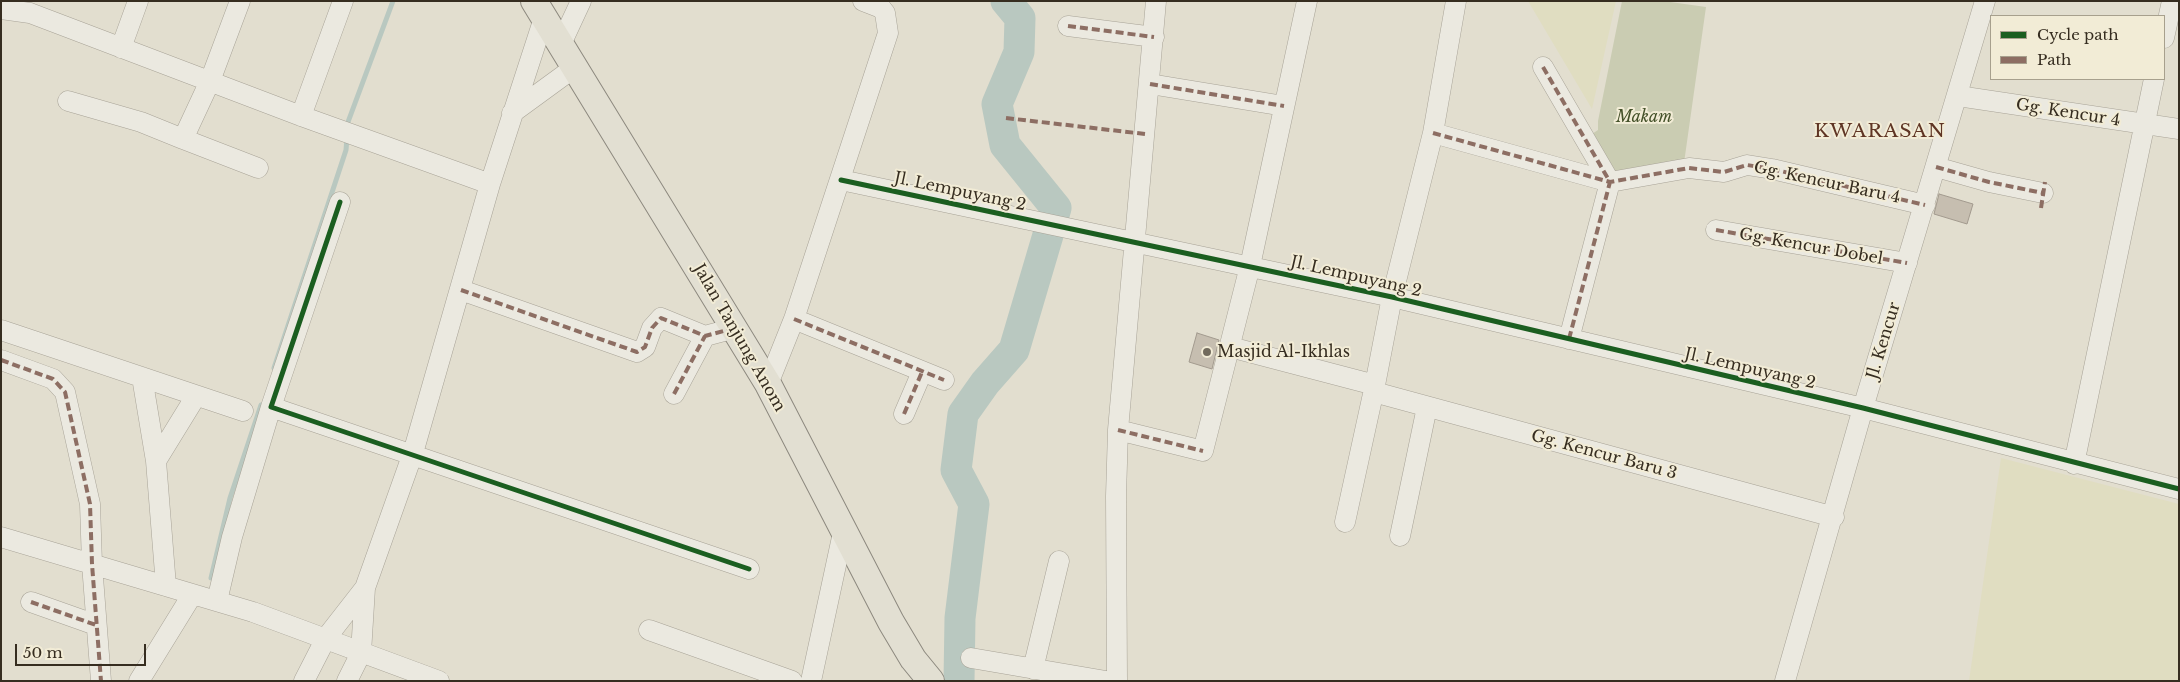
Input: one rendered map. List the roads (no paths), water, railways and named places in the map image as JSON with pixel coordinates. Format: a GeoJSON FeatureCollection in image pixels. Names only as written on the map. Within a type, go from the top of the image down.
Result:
{"type":"FeatureCollection","features":[{"type":"Feature","properties":{"kind":"main road","name":"Jalan Tanjung Anom"},"geometry":{"type":"LineString","coordinates":[[539,10],[768,384],[891,622],[913,659],[931,681]]}},
{"type":"Feature","properties":{"kind":"street"},"geometry":{"type":"LineString","coordinates":[[121,48],[138,1]]}},
{"type":"Feature","properties":{"kind":"street"},"geometry":{"type":"LineString","coordinates":[[183,139],[210,81],[240,1]]}},
{"type":"Feature","properties":{"kind":"street"},"geometry":{"type":"LineString","coordinates":[[301,116],[342,1]]}},
{"type":"Feature","properties":{"kind":"street"},"geometry":{"type":"LineString","coordinates":[[561,44],[581,1]]}},
{"type":"Feature","properties":{"kind":"street"},"geometry":{"type":"LineString","coordinates":[[768,384],[794,319],[888,32],[885,13],[881,8],[863,1]]}},
{"type":"Feature","properties":{"kind":"street"},"geometry":{"type":"LineString","coordinates":[[1117,681],[1116,496],[1118,430],[1156,1]]}},
{"type":"Feature","properties":{"kind":"street"},"geometry":{"type":"LineString","coordinates":[[1118,430],[1203,451],[1250,266],[1307,1]]}},
{"type":"Feature","properties":{"kind":"street"},"geometry":{"type":"LineString","coordinates":[[1345,522],[1392,297],[1432,133],[1456,1]]}},
{"type":"Feature","properties":{"kind":"street","name":"Jl. Kencur"},"geometry":{"type":"LineString","coordinates":[[1786,681],[1834,518],[1863,408],[1985,1]]}},
{"type":"Feature","properties":{"kind":"street"},"geometry":{"type":"LineString","coordinates":[[2165,33],[2172,1]]}},
{"type":"Feature","properties":{"kind":"street"},"geometry":{"type":"LineString","coordinates":[[1,9],[32,7],[121,48],[338,130],[490,184]]}},
{"type":"Feature","properties":{"kind":"street"},"geometry":{"type":"LineString","coordinates":[[347,681],[362,653],[365,588],[413,453],[512,113],[539,10]]}},
{"type":"Feature","properties":{"kind":"street"},"geometry":{"type":"LineString","coordinates":[[1068,26],[1154,37]]}},
{"type":"Feature","properties":{"kind":"street"},"geometry":{"type":"LineString","coordinates":[[512,113],[575,67]]}},
{"type":"Feature","properties":{"kind":"street"},"geometry":{"type":"LineString","coordinates":[[1543,67],[1610,182],[1569,340]]}},
{"type":"Feature","properties":{"kind":"street"},"geometry":{"type":"LineString","coordinates":[[2074,464],[2154,80]]}},
{"type":"Feature","properties":{"kind":"street"},"geometry":{"type":"LineString","coordinates":[[1150,84],[1284,106]]}},
{"type":"Feature","properties":{"kind":"street","name":"Gg. Kencur 4"},"geometry":{"type":"LineString","coordinates":[[1958,96],[2179,129]]}},
{"type":"Feature","properties":{"kind":"street"},"geometry":{"type":"LineString","coordinates":[[68,102],[141,122],[258,168]]}},
{"type":"Feature","properties":{"kind":"street"},"geometry":{"type":"LineString","coordinates":[[1432,133],[1610,182]]}},
{"type":"Feature","properties":{"kind":"street","name":"Gg. Kencur Baru 4"},"geometry":{"type":"LineString","coordinates":[[1610,182],[1689,168],[1724,172],[1747,165],[1772,169],[1925,205]]}},
{"type":"Feature","properties":{"kind":"street"},"geometry":{"type":"LineString","coordinates":[[1936,167],[1989,182],[2043,194]]}},
{"type":"Feature","properties":{"kind":"street","name":"Jl. Lempuyang 2"},"geometry":{"type":"LineString","coordinates":[[841,180],[1392,297],[1863,408],[2179,490]]}},
{"type":"Feature","properties":{"kind":"street"},"geometry":{"type":"LineString","coordinates":[[217,601],[232,537],[271,407],[340,202]]}},
{"type":"Feature","properties":{"kind":"street","name":"Gg. Kencur Dobel"},"geometry":{"type":"LineString","coordinates":[[1716,230],[1907,263]]}},
{"type":"Feature","properties":{"kind":"street"},"geometry":{"type":"LineString","coordinates":[[461,290],[637,352],[645,347],[652,328],[661,318],[705,336],[735,328]]}},
{"type":"Feature","properties":{"kind":"street"},"geometry":{"type":"LineString","coordinates":[[794,319],[944,380]]}},
{"type":"Feature","properties":{"kind":"street"},"geometry":{"type":"LineString","coordinates":[[1,330],[243,411]]}},
{"type":"Feature","properties":{"kind":"street"},"geometry":{"type":"LineString","coordinates":[[674,394],[705,336]]}},
{"type":"Feature","properties":{"kind":"street","name":"Gg. Kencur Baru 3"},"geometry":{"type":"LineString","coordinates":[[1230,347],[1374,389],[1427,407],[1834,518]]}},
{"type":"Feature","properties":{"kind":"street"},"geometry":{"type":"LineString","coordinates":[[1,360],[53,380],[65,392],[90,504],[92,564],[101,681]]}},
{"type":"Feature","properties":{"kind":"street"},"geometry":{"type":"LineString","coordinates":[[904,414],[922,372]]}},
{"type":"Feature","properties":{"kind":"street"},"geometry":{"type":"LineString","coordinates":[[142,377],[156,461],[166,586]]}},
{"type":"Feature","properties":{"kind":"street"},"geometry":{"type":"LineString","coordinates":[[156,461],[196,396]]}},
{"type":"Feature","properties":{"kind":"street"},"geometry":{"type":"LineString","coordinates":[[271,407],[413,453],[749,569]]}},
{"type":"Feature","properties":{"kind":"street"},"geometry":{"type":"LineString","coordinates":[[1400,536],[1427,407]]}},
{"type":"Feature","properties":{"kind":"street"},"geometry":{"type":"LineString","coordinates":[[811,681],[844,528]]}},
{"type":"Feature","properties":{"kind":"street"},"geometry":{"type":"LineString","coordinates":[[1,537],[217,601],[326,638],[439,681]]}},
{"type":"Feature","properties":{"kind":"street"},"geometry":{"type":"LineString","coordinates":[[1033,669],[1059,561]]}},
{"type":"Feature","properties":{"kind":"street"},"geometry":{"type":"LineString","coordinates":[[304,681],[326,638],[365,588]]}},
{"type":"Feature","properties":{"kind":"street"},"geometry":{"type":"LineString","coordinates":[[138,681],[192,595]]}},
{"type":"Feature","properties":{"kind":"street"},"geometry":{"type":"LineString","coordinates":[[31,602],[96,625]]}},
{"type":"Feature","properties":{"kind":"street"},"geometry":{"type":"LineString","coordinates":[[649,630],[792,681]]}},
{"type":"Feature","properties":{"kind":"street"},"geometry":{"type":"LineString","coordinates":[[971,658],[1106,681]]}},
{"type":"Feature","properties":{"kind":"waterway"},"geometry":{"type":"LineString","coordinates":[[347,127],[393,1]]}},
{"type":"Feature","properties":{"kind":"waterway"},"geometry":{"type":"LineString","coordinates":[[959,681],[960,618],[974,504],[956,470],[963,414],[985,383],[1014,350],[1056,208],[1005,145],[997,104],[1019,52],[1020,18],[1006,1]]}},
{"type":"Feature","properties":{"kind":"waterway"},"geometry":{"type":"LineString","coordinates":[[274,368],[346,150],[347,138]]}},
{"type":"Feature","properties":{"kind":"waterway"},"geometry":{"type":"LineString","coordinates":[[211,578],[230,498],[261,405]]}},
{"type":"Feature","properties":{"kind":"place","name":"Masjid Al-Ikhlas"},"geometry":{"type":"Point","coordinates":[1207,352]}},
{"type":"Feature","properties":{"kind":"district","name":"KWARASAN"},"geometry":{"type":"Point","coordinates":[1880,132]}},
{"type":"Feature","properties":{"kind":"park label","name":"Makam"},"geometry":{"type":"Point","coordinates":[1644,117]}}]}
